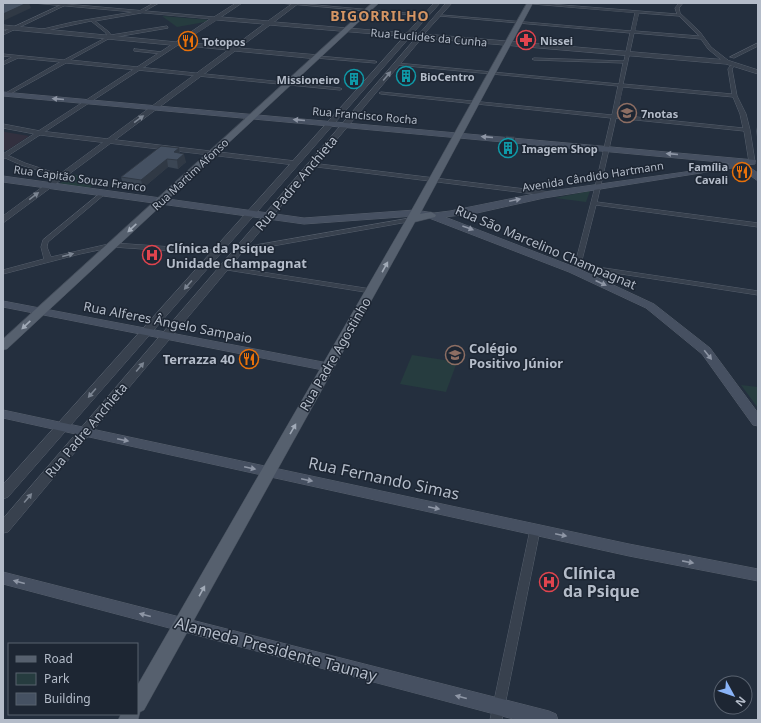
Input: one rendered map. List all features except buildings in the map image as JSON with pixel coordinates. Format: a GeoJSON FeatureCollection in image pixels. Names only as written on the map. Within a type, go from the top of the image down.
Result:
{"type":"FeatureCollection","features":[{"type":"Feature","properties":{"kind":"main road","name":"Rua Martim Afonso"},"geometry":{"type":"LineString","coordinates":[[3,346],[376,3]]}},
{"type":"Feature","properties":{"kind":"main road","name":"Rua Padre Agostinho"},"geometry":{"type":"LineString","coordinates":[[138,702],[371,291],[530,3]]}},
{"type":"Feature","properties":{"kind":"main road","name":"Rua Francisco Rocha"},"geometry":{"type":"LineString","coordinates":[[4,95],[755,161]]}},
{"type":"Feature","properties":{"kind":"main road","name":"Rua Francisco Rocha"},"geometry":{"type":"LineString","coordinates":[[725,158],[740,164],[756,176]]}},
{"type":"Feature","properties":{"kind":"main road","name":"Avenida Cândido Hartmann"},"geometry":{"type":"LineString","coordinates":[[431,215],[460,213],[551,194],[694,174],[755,161]]}},
{"type":"Feature","properties":{"kind":"main road"},"geometry":{"type":"LineString","coordinates":[[755,161],[756,176]]}},
{"type":"Feature","properties":{"kind":"main road","name":"Rua Capitão Souza Franco"},"geometry":{"type":"LineString","coordinates":[[3,179],[309,221],[413,216]]}},
{"type":"Feature","properties":{"kind":"main road"},"geometry":{"type":"LineString","coordinates":[[413,216],[418,217],[431,215]]}},
{"type":"Feature","properties":{"kind":"main road","name":"Rua São Marcelino Champagnat"},"geometry":{"type":"LineString","coordinates":[[431,215],[578,267],[650,306],[706,351],[758,422]]}},
{"type":"Feature","properties":{"kind":"main road","name":"Rua Alferes Ângelo Sampaio"},"geometry":{"type":"LineString","coordinates":[[3,304],[328,367]]}},
{"type":"Feature","properties":{"kind":"main road","name":"Rua Fernando Simas"},"geometry":{"type":"LineString","coordinates":[[3,414],[535,530],[758,575]]}},
{"type":"Feature","properties":{"kind":"main road","name":"Alameda Presidente Taunay"},"geometry":{"type":"LineString","coordinates":[[3,578],[182,624],[497,713],[549,720]]}},
{"type":"Feature","properties":{"kind":"street","name":"Rua Euclides da Cunha"},"geometry":{"type":"LineString","coordinates":[[36,3],[65,4],[215,19],[628,54],[730,60],[757,72]]}},
{"type":"Feature","properties":{"kind":"street"},"geometry":{"type":"LineString","coordinates":[[40,31],[140,12],[157,3]]}},
{"type":"Feature","properties":{"kind":"street"},"geometry":{"type":"LineString","coordinates":[[4,157],[239,3]]}},
{"type":"Feature","properties":{"kind":"street"},"geometry":{"type":"LineString","coordinates":[[281,3],[426,15]]}},
{"type":"Feature","properties":{"kind":"street","name":"Rua Padre Anchieta"},"geometry":{"type":"LineString","coordinates":[[3,528],[397,64],[414,38],[426,15],[437,3]]}},
{"type":"Feature","properties":{"kind":"street","name":"Rua Padre Anchieta"},"geometry":{"type":"LineString","coordinates":[[3,494],[401,44],[414,38],[449,3]]}},
{"type":"Feature","properties":{"kind":"street"},"geometry":{"type":"LineString","coordinates":[[523,3],[679,15]]}},
{"type":"Feature","properties":{"kind":"street"},"geometry":{"type":"LineString","coordinates":[[681,3],[677,10],[679,15],[703,38],[709,48],[730,60],[756,45]]}},
{"type":"Feature","properties":{"kind":"street"},"geometry":{"type":"LineString","coordinates":[[3,34],[65,4]]}},
{"type":"Feature","properties":{"kind":"street"},"geometry":{"type":"LineString","coordinates":[[3,220],[295,4]]}},
{"type":"Feature","properties":{"kind":"street"},"geometry":{"type":"LineString","coordinates":[[637,12],[598,187],[578,267],[758,293]]}},
{"type":"Feature","properties":{"kind":"street"},"geometry":{"type":"LineString","coordinates":[[442,16],[703,38]]}},
{"type":"Feature","properties":{"kind":"street"},"geometry":{"type":"LineString","coordinates":[[92,20],[108,35],[177,44],[375,62]]}},
{"type":"Feature","properties":{"kind":"street"},"geometry":{"type":"LineString","coordinates":[[3,27],[108,35],[120,35],[167,27]]}},
{"type":"Feature","properties":{"kind":"street"},"geometry":{"type":"LineString","coordinates":[[4,95],[66,61],[108,35]]}},
{"type":"Feature","properties":{"kind":"street"},"geometry":{"type":"LineString","coordinates":[[401,44],[414,38]]}},
{"type":"Feature","properties":{"kind":"street"},"geometry":{"type":"LineString","coordinates":[[136,50],[162,53]]}},
{"type":"Feature","properties":{"kind":"street"},"geometry":{"type":"LineString","coordinates":[[3,54],[340,89]]}},
{"type":"Feature","properties":{"kind":"street"},"geometry":{"type":"LineString","coordinates":[[3,64],[18,56]]}},
{"type":"Feature","properties":{"kind":"street"},"geometry":{"type":"LineString","coordinates":[[534,59],[626,62]]}},
{"type":"Feature","properties":{"kind":"street"},"geometry":{"type":"LineString","coordinates":[[397,64],[735,96]]}},
{"type":"Feature","properties":{"kind":"street"},"geometry":{"type":"LineString","coordinates":[[732,67],[730,69],[735,96],[743,114],[755,161]]}},
{"type":"Feature","properties":{"kind":"street"},"geometry":{"type":"LineString","coordinates":[[381,93],[747,130]]}},
{"type":"Feature","properties":{"kind":"street"},"geometry":{"type":"LineString","coordinates":[[3,126],[40,133],[295,163]]}},
{"type":"Feature","properties":{"kind":"street"},"geometry":{"type":"LineString","coordinates":[[4,157],[61,176]]}},
{"type":"Feature","properties":{"kind":"street"},"geometry":{"type":"LineString","coordinates":[[311,165],[551,194]]}},
{"type":"Feature","properties":{"kind":"street"},"geometry":{"type":"LineString","coordinates":[[48,260],[44,247],[46,241],[103,193]]}},
{"type":"Feature","properties":{"kind":"street"},"geometry":{"type":"LineString","coordinates":[[594,203],[758,225]]}},
{"type":"Feature","properties":{"kind":"street"},"geometry":{"type":"LineString","coordinates":[[239,250],[413,216]]}},
{"type":"Feature","properties":{"kind":"street"},"geometry":{"type":"LineString","coordinates":[[3,272],[112,245],[217,252]]}},
{"type":"Feature","properties":{"kind":"street"},"geometry":{"type":"LineString","coordinates":[[224,268],[371,291]]}},
{"type":"Feature","properties":{"kind":"street"},"geometry":{"type":"LineString","coordinates":[[497,713],[535,530]]}},
{"type":"Feature","properties":{"kind":"shaded area"},"geometry":{"type":"Polygon","coordinates":[[[3,131],[29,136],[8,150],[3,150],[3,131]]]}},
{"type":"Feature","properties":{"kind":"green space"},"geometry":{"type":"Polygon","coordinates":[[[162,16],[209,20],[177,27],[162,16]]]}},
{"type":"Feature","properties":{"kind":"green space"},"geometry":{"type":"Polygon","coordinates":[[[73,174],[99,181],[88,189],[58,185],[73,174]]]}},
{"type":"Feature","properties":{"kind":"green space"},"geometry":{"type":"Polygon","coordinates":[[[590,191],[586,202],[555,198],[590,191]]]}},
{"type":"Feature","properties":{"kind":"green space"},"geometry":{"type":"Polygon","coordinates":[[[412,355],[457,362],[446,392],[400,384],[412,355]]]}},
{"type":"Feature","properties":{"kind":"green space"},"geometry":{"type":"Polygon","coordinates":[[[741,385],[758,387],[758,408],[741,385]]]}},
{"type":"Feature","properties":{"kind":"place","name":"Nissei"},"geometry":{"type":"Point","coordinates":[526,40]}},
{"type":"Feature","properties":{"kind":"place","name":"Totopos"},"geometry":{"type":"Point","coordinates":[188,41]}},
{"type":"Feature","properties":{"kind":"place","name":"BioCentro"},"geometry":{"type":"Point","coordinates":[406,76]}},
{"type":"Feature","properties":{"kind":"place","name":"Missioneiro"},"geometry":{"type":"Point","coordinates":[354,79]}},
{"type":"Feature","properties":{"kind":"place","name":"7notas"},"geometry":{"type":"Point","coordinates":[627,113]}},
{"type":"Feature","properties":{"kind":"place","name":"Imagem Shop"},"geometry":{"type":"Point","coordinates":[508,148]}},
{"type":"Feature","properties":{"kind":"place","name":"Família Cavali"},"geometry":{"type":"Point","coordinates":[742,172]}},
{"type":"Feature","properties":{"kind":"place","name":"Clínica da Psique Unidade Champagnat"},"geometry":{"type":"Point","coordinates":[152,255]}},
{"type":"Feature","properties":{"kind":"place","name":"Colégio Positivo Júnior"},"geometry":{"type":"Point","coordinates":[455,355]}},
{"type":"Feature","properties":{"kind":"place","name":"Terrazza 40"},"geometry":{"type":"Point","coordinates":[249,359]}},
{"type":"Feature","properties":{"kind":"place","name":"Clínica da Psique"},"geometry":{"type":"Point","coordinates":[549,582]}},
{"type":"Feature","properties":{"kind":"district","name":"BIGORRILHO"},"geometry":{"type":"Point","coordinates":[380,15]}}]}
